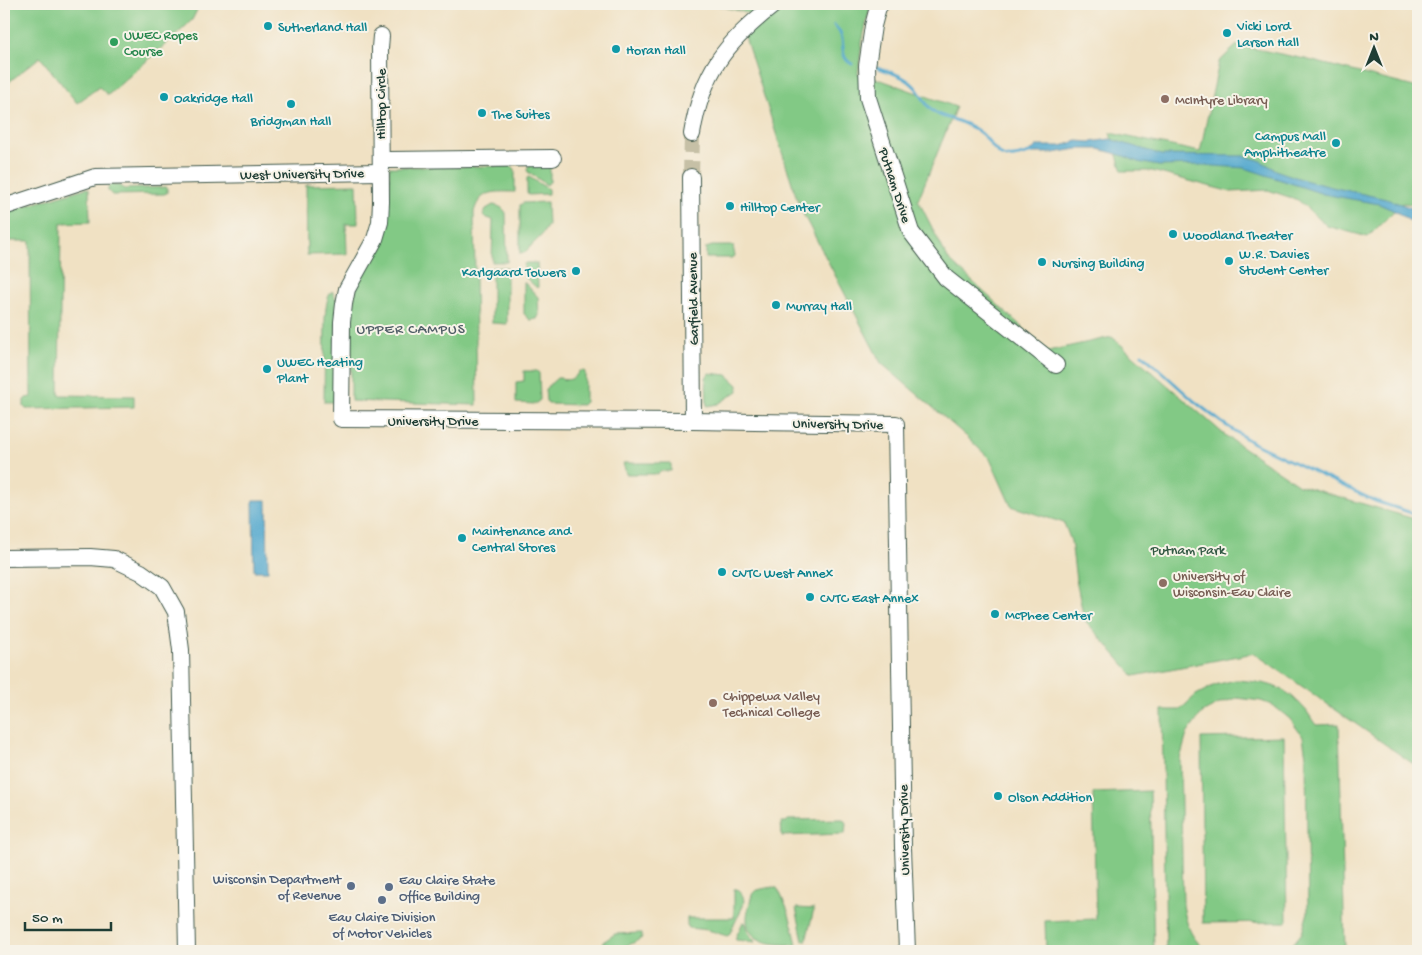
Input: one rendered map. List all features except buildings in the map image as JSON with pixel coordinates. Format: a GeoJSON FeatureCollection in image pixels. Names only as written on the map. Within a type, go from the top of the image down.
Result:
{"type":"FeatureCollection","features":[{"type":"Feature","properties":{"kind":"street"},"geometry":{"type":"LineString","coordinates":[[692,134],[699,99],[711,71],[723,52],[743,31],[775,4]]}},
{"type":"Feature","properties":{"kind":"street","name":"Putnam Drive"},"geometry":{"type":"LineString","coordinates":[[880,4],[872,26],[867,60],[868,98],[912,232],[946,278],[1056,365]]}},
{"type":"Feature","properties":{"kind":"street","name":"Hilltop Circle"},"geometry":{"type":"LineString","coordinates":[[381,36],[384,166]]}},
{"type":"Feature","properties":{"kind":"street"},"geometry":{"type":"LineString","coordinates":[[384,166],[553,158]]}},
{"type":"Feature","properties":{"kind":"street","name":"West University Drive"},"geometry":{"type":"LineString","coordinates":[[4,207],[95,177],[384,166],[380,222],[374,239],[347,289],[344,304],[342,322],[341,419]]}},
{"type":"Feature","properties":{"kind":"street","name":"Garfield Avenue"},"geometry":{"type":"LineString","coordinates":[[691,176],[693,421]]}},
{"type":"Feature","properties":{"kind":"street","name":"University Drive"},"geometry":{"type":"LineString","coordinates":[[341,419],[896,424],[903,838],[907,951]]}},
{"type":"Feature","properties":{"kind":"street"},"geometry":{"type":"LineString","coordinates":[[4,558],[90,557],[114,560],[141,572],[162,587],[176,612],[181,650],[187,951]]}},
{"type":"Feature","properties":{"kind":"green space","name":"UWEC Ropes Course"},"geometry":{"type":"Polygon","coordinates":[[[4,4],[200,4],[192,20],[184,28],[108,95],[99,87],[77,103],[40,57],[4,86],[4,4]]]}},
{"type":"Feature","properties":{"kind":"green space","name":"Putnam Park"},"geometry":{"type":"Polygon","coordinates":[[[712,4],[871,4],[862,42],[858,74],[870,76],[956,107],[918,200],[948,259],[1048,351],[1112,337],[1226,436],[1299,485],[1418,520],[1418,763],[1412,763],[1254,653],[1134,676],[1084,619],[1071,541],[1064,523],[1011,506],[990,459],[881,363],[800,208],[743,31],[759,16],[712,4]]]}},
{"type":"Feature","properties":{"kind":"green space"},"geometry":{"type":"Polygon","coordinates":[[[1237,45],[1305,59],[1418,88],[1418,205],[1402,203],[1368,237],[1327,226],[1298,200],[1268,190],[1231,192],[1152,171],[1122,171],[1110,133],[1200,152],[1219,62],[1237,45]]]}},
{"type":"Feature","properties":{"kind":"green space"},"geometry":{"type":"Polygon","coordinates":[[[529,165],[550,166],[550,182],[547,185],[528,172],[529,165]]]}},
{"type":"Feature","properties":{"kind":"green space"},"geometry":{"type":"Polygon","coordinates":[[[512,166],[515,169],[515,192],[490,193],[480,199],[474,212],[477,405],[351,401],[351,322],[355,293],[361,275],[388,216],[389,167],[512,166]]]}},
{"type":"Feature","properties":{"kind":"green space"},"geometry":{"type":"Polygon","coordinates":[[[529,177],[548,189],[548,194],[528,195],[527,178],[529,177]]]}},
{"type":"Feature","properties":{"kind":"green space"},"geometry":{"type":"Polygon","coordinates":[[[113,184],[124,189],[167,187],[167,193],[112,195],[108,190],[113,184]]]}},
{"type":"Feature","properties":{"kind":"green space"},"geometry":{"type":"Polygon","coordinates":[[[357,184],[358,224],[346,224],[347,254],[307,255],[306,185],[357,184]]]}},
{"type":"Feature","properties":{"kind":"green space"},"geometry":{"type":"Polygon","coordinates":[[[86,188],[89,189],[90,222],[61,223],[59,395],[134,396],[134,407],[26,409],[24,407],[24,400],[31,397],[30,241],[4,241],[4,215],[19,208],[86,188]]]}},
{"type":"Feature","properties":{"kind":"green space"},"geometry":{"type":"Polygon","coordinates":[[[547,202],[548,225],[541,236],[524,253],[520,254],[520,205],[523,203],[547,202]]]}},
{"type":"Feature","properties":{"kind":"green space"},"geometry":{"type":"Polygon","coordinates":[[[493,205],[498,206],[506,213],[507,262],[492,262],[493,220],[483,215],[486,209],[493,205]]]}},
{"type":"Feature","properties":{"kind":"green space"},"geometry":{"type":"Polygon","coordinates":[[[712,246],[733,246],[735,256],[731,258],[706,258],[706,248],[712,246]]]}},
{"type":"Feature","properties":{"kind":"green space"},"geometry":{"type":"Polygon","coordinates":[[[537,263],[537,288],[524,276],[524,264],[537,263]]]}},
{"type":"Feature","properties":{"kind":"green space"},"geometry":{"type":"Polygon","coordinates":[[[492,267],[507,267],[507,324],[492,323],[492,267]]]}},
{"type":"Feature","properties":{"kind":"green space"},"geometry":{"type":"Polygon","coordinates":[[[524,282],[538,297],[539,315],[537,319],[530,320],[524,314],[524,282]]]}},
{"type":"Feature","properties":{"kind":"green space"},"geometry":{"type":"Polygon","coordinates":[[[332,291],[337,301],[334,402],[324,402],[325,318],[327,300],[332,291]]]}},
{"type":"Feature","properties":{"kind":"green space"},"geometry":{"type":"Polygon","coordinates":[[[524,371],[537,371],[539,373],[540,400],[535,404],[516,403],[516,382],[524,381],[524,371]]]}},
{"type":"Feature","properties":{"kind":"green space"},"geometry":{"type":"Polygon","coordinates":[[[579,371],[585,372],[585,402],[582,405],[548,404],[545,389],[557,378],[571,379],[579,371]]]}},
{"type":"Feature","properties":{"kind":"green space"},"geometry":{"type":"Polygon","coordinates":[[[709,373],[727,375],[738,385],[738,391],[718,404],[707,406],[706,378],[709,373]]]}},
{"type":"Feature","properties":{"kind":"green space"},"geometry":{"type":"Polygon","coordinates":[[[623,463],[669,463],[671,464],[671,471],[661,471],[658,474],[626,474],[623,463]]]}},
{"type":"Feature","properties":{"kind":"green space"},"geometry":{"type":"Polygon","coordinates":[[[1235,680],[1263,683],[1280,689],[1295,699],[1306,710],[1316,725],[1339,724],[1345,951],[1287,951],[1302,933],[1308,912],[1306,756],[1303,737],[1290,719],[1274,706],[1261,701],[1237,698],[1221,703],[1202,713],[1187,734],[1180,759],[1183,905],[1190,931],[1207,951],[1166,951],[1162,710],[1180,710],[1196,695],[1215,685],[1235,680]]]}},
{"type":"Feature","properties":{"kind":"green space"},"geometry":{"type":"Polygon","coordinates":[[[1284,736],[1287,922],[1203,923],[1201,738],[1284,736]]]}},
{"type":"Feature","properties":{"kind":"green space"},"geometry":{"type":"Polygon","coordinates":[[[1150,791],[1154,951],[1046,951],[1045,921],[1096,919],[1093,793],[1150,791]]]}},
{"type":"Feature","properties":{"kind":"green space"},"geometry":{"type":"Polygon","coordinates":[[[843,819],[846,823],[845,834],[782,836],[781,822],[788,820],[843,819]]]}},
{"type":"Feature","properties":{"kind":"green space"},"geometry":{"type":"Polygon","coordinates":[[[773,887],[777,888],[787,908],[797,944],[795,945],[766,942],[753,935],[748,927],[748,912],[753,893],[773,887]]]}},
{"type":"Feature","properties":{"kind":"green space"},"geometry":{"type":"Polygon","coordinates":[[[734,889],[737,889],[742,894],[744,903],[729,935],[689,928],[687,918],[734,918],[734,889]]]}},
{"type":"Feature","properties":{"kind":"green space"},"geometry":{"type":"Polygon","coordinates":[[[796,908],[814,909],[806,941],[803,940],[796,908]]]}},
{"type":"Feature","properties":{"kind":"green space"},"geometry":{"type":"Polygon","coordinates":[[[743,922],[748,932],[755,942],[735,939],[743,922]]]}},
{"type":"Feature","properties":{"kind":"green space"},"geometry":{"type":"Polygon","coordinates":[[[642,933],[642,938],[617,949],[612,949],[602,944],[615,934],[642,933]]]}},
{"type":"Feature","properties":{"kind":"water"},"geometry":{"type":"Polygon","coordinates":[[[1110,139],[1162,155],[1244,156],[1259,160],[1278,171],[1304,180],[1386,199],[1418,210],[1418,227],[1397,212],[1379,204],[1323,194],[1245,168],[1200,165],[1159,166],[1138,162],[1099,149],[1029,153],[1036,146],[1061,146],[1077,141],[1091,142],[1110,139]]]}},
{"type":"Feature","properties":{"kind":"water"},"geometry":{"type":"Polygon","coordinates":[[[253,500],[267,500],[268,571],[254,571],[253,500]]]}},
{"type":"Feature","properties":{"kind":"waterway"},"geometry":{"type":"LineString","coordinates":[[834,25],[841,35],[846,59],[852,64]]}},
{"type":"Feature","properties":{"kind":"waterway"},"geometry":{"type":"LineString","coordinates":[[876,67],[905,79],[915,87],[933,111],[970,126],[985,137],[997,152],[1003,156],[1014,157],[1033,152]]}},
{"type":"Feature","properties":{"kind":"waterway"},"geometry":{"type":"LineString","coordinates":[[1142,354],[1194,401],[1253,443],[1375,501],[1418,515]]}},
{"type":"Feature","properties":{"kind":"tunnel"},"geometry":{"type":"LineString","coordinates":[[691,177],[692,134]]}},
{"type":"Feature","properties":{"kind":"place","name":"Sutherland Hall"},"geometry":{"type":"Point","coordinates":[268,26]}},
{"type":"Feature","properties":{"kind":"place","name":"Vicki Lord Larson Hall"},"geometry":{"type":"Point","coordinates":[1227,33]}},
{"type":"Feature","properties":{"kind":"place","name":"UWEC Ropes Course"},"geometry":{"type":"Point","coordinates":[114,42]}},
{"type":"Feature","properties":{"kind":"place","name":"Horan Hall"},"geometry":{"type":"Point","coordinates":[616,49]}},
{"type":"Feature","properties":{"kind":"place","name":"Oakridge Hall"},"geometry":{"type":"Point","coordinates":[164,97]}},
{"type":"Feature","properties":{"kind":"place","name":"McIntyre Library"},"geometry":{"type":"Point","coordinates":[1165,99]}},
{"type":"Feature","properties":{"kind":"place","name":"Bridgman Hall"},"geometry":{"type":"Point","coordinates":[291,104]}},
{"type":"Feature","properties":{"kind":"place","name":"The Suites"},"geometry":{"type":"Point","coordinates":[482,113]}},
{"type":"Feature","properties":{"kind":"place","name":"Campus Mall Amphitheatre"},"geometry":{"type":"Point","coordinates":[1336,143]}},
{"type":"Feature","properties":{"kind":"place","name":"Hilltop Center"},"geometry":{"type":"Point","coordinates":[730,206]}},
{"type":"Feature","properties":{"kind":"place","name":"Woodland Theater"},"geometry":{"type":"Point","coordinates":[1173,234]}},
{"type":"Feature","properties":{"kind":"place","name":"W.R. Davies Student Center"},"geometry":{"type":"Point","coordinates":[1229,261]}},
{"type":"Feature","properties":{"kind":"place","name":"Nursing Building"},"geometry":{"type":"Point","coordinates":[1042,262]}},
{"type":"Feature","properties":{"kind":"place","name":"Karlgaard Towers"},"geometry":{"type":"Point","coordinates":[576,271]}},
{"type":"Feature","properties":{"kind":"place","name":"Murray Hall"},"geometry":{"type":"Point","coordinates":[776,305]}},
{"type":"Feature","properties":{"kind":"place","name":"UWEC Heating Plant"},"geometry":{"type":"Point","coordinates":[267,369]}},
{"type":"Feature","properties":{"kind":"place","name":"Maintenance and Central Stores"},"geometry":{"type":"Point","coordinates":[462,538]}},
{"type":"Feature","properties":{"kind":"place","name":"CVTC West Annex"},"geometry":{"type":"Point","coordinates":[722,572]}},
{"type":"Feature","properties":{"kind":"place","name":"University of Wisconsin-Eau Claire"},"geometry":{"type":"Point","coordinates":[1163,583]}},
{"type":"Feature","properties":{"kind":"place","name":"CVTC East Annex"},"geometry":{"type":"Point","coordinates":[810,597]}},
{"type":"Feature","properties":{"kind":"place","name":"McPhee Center"},"geometry":{"type":"Point","coordinates":[995,614]}},
{"type":"Feature","properties":{"kind":"place","name":"Chippewa Valley Technical College"},"geometry":{"type":"Point","coordinates":[713,703]}},
{"type":"Feature","properties":{"kind":"place","name":"Olson Addition"},"geometry":{"type":"Point","coordinates":[998,796]}},
{"type":"Feature","properties":{"kind":"place","name":"Wisconsin Department of Revenue"},"geometry":{"type":"Point","coordinates":[351,886]}},
{"type":"Feature","properties":{"kind":"place","name":"Eau Claire State Office Building"},"geometry":{"type":"Point","coordinates":[389,887]}},
{"type":"Feature","properties":{"kind":"place","name":"Eau Claire Division of Motor Vehicles"},"geometry":{"type":"Point","coordinates":[382,900]}},
{"type":"Feature","properties":{"kind":"district","name":"UPPER CAMPUS"},"geometry":{"type":"Point","coordinates":[411,328]}}]}
